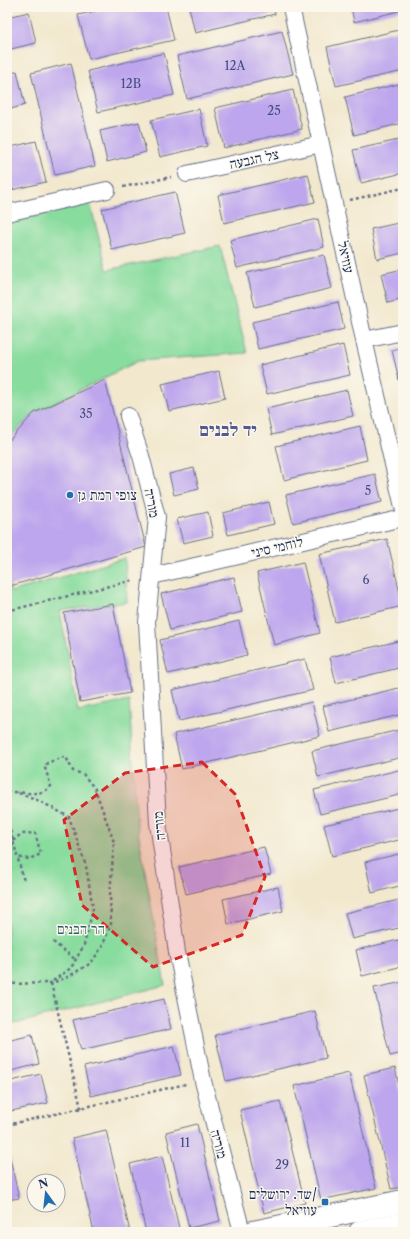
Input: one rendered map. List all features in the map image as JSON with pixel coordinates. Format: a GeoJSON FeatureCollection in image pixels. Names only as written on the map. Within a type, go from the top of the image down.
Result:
{"type":"FeatureCollection","features":[{"type":"Feature","properties":{"kind":"street","name":"עוזיאל"},"geometry":{"type":"LineString","coordinates":[[291,7],[364,340],[403,507]]}},
{"type":"Feature","properties":{"kind":"street","name":"צל הגבעה"},"geometry":{"type":"LineString","coordinates":[[187,174],[321,144]]}},
{"type":"Feature","properties":{"kind":"street"},"geometry":{"type":"LineString","coordinates":[[7,213],[107,190]]}},
{"type":"Feature","properties":{"kind":"street"},"geometry":{"type":"LineString","coordinates":[[364,340],[403,332]]}},
{"type":"Feature","properties":{"kind":"street","name":"מוריה"},"geometry":{"type":"LineString","coordinates":[[128,416],[141,456],[157,517],[147,622],[158,823],[177,952],[202,1080],[242,1232]]}},
{"type":"Feature","properties":{"kind":"street","name":"לוחמי סיני"},"geometry":{"type":"LineString","coordinates":[[152,576],[403,518]]}},
{"type":"Feature","properties":{"kind":"street"},"geometry":{"type":"LineString","coordinates":[[253,1232],[403,1201]]}},
{"type":"Feature","properties":{"kind":"street"},"geometry":{"type":"LineString","coordinates":[[360,1232],[403,1223]]}},
{"type":"Feature","properties":{"kind":"path"},"geometry":{"type":"LineString","coordinates":[[135,184],[161,179]]}},
{"type":"Feature","properties":{"kind":"path"},"geometry":{"type":"LineString","coordinates":[[334,204],[403,188]]}},
{"type":"Feature","properties":{"kind":"path"},"geometry":{"type":"LineString","coordinates":[[7,611],[152,576]]}},
{"type":"Feature","properties":{"kind":"path"},"geometry":{"type":"LineString","coordinates":[[7,791],[34,794],[48,790],[51,786],[44,768],[47,763],[66,757],[73,771],[83,774],[95,789],[114,842],[110,895],[111,924],[102,948],[91,963],[66,978],[51,982],[7,984]]}},
{"type":"Feature","properties":{"kind":"path"},"geometry":{"type":"LineString","coordinates":[[17,792],[69,817],[86,866],[92,909],[84,945],[71,968],[51,982]]}},
{"type":"Feature","properties":{"kind":"path"},"geometry":{"type":"LineString","coordinates":[[7,820],[24,881]]}},
{"type":"Feature","properties":{"kind":"path"},"geometry":{"type":"LineString","coordinates":[[13,841],[21,834],[36,833],[41,854],[29,859],[17,857]]}},
{"type":"Feature","properties":{"kind":"path"},"geometry":{"type":"LineString","coordinates":[[7,847],[14,845]]}},
{"type":"Feature","properties":{"kind":"path"},"geometry":{"type":"LineString","coordinates":[[53,942],[76,960]]}},
{"type":"Feature","properties":{"kind":"path"},"geometry":{"type":"LineString","coordinates":[[51,982],[81,1108]]}},
{"type":"Feature","properties":{"kind":"path"},"geometry":{"type":"LineString","coordinates":[[7,1125],[202,1080]]}},
{"type":"Feature","properties":{"kind":"highlighted area"},"geometry":{"type":"Polygon","coordinates":[[[202,762],[235,794],[265,877],[242,935],[153,967],[82,905],[64,820],[125,773],[202,762]]]}},
{"type":"Feature","properties":{"kind":"green space"},"geometry":{"type":"Polygon","coordinates":[[[90,203],[107,270],[220,246],[247,353],[138,361],[34,413],[7,440],[7,223],[90,203]]]}},
{"type":"Feature","properties":{"kind":"green space","name":"הר הבנים"},"geometry":{"type":"Polygon","coordinates":[[[125,558],[127,602],[60,611],[78,711],[129,701],[137,825],[165,985],[7,1026],[7,579],[11,592],[125,558]]]}},
{"type":"Feature","properties":{"kind":"building"},"geometry":{"type":"Polygon","coordinates":[[[113,7],[166,7],[174,40],[89,59],[78,15],[113,7]]]}},
{"type":"Feature","properties":{"kind":"building"},"geometry":{"type":"Polygon","coordinates":[[[189,7],[274,7],[275,14],[195,33],[189,7]]]}},
{"type":"Feature","properties":{"kind":"building"},"geometry":{"type":"Polygon","coordinates":[[[351,7],[403,7],[403,10],[354,22],[351,7]]]}},
{"type":"Feature","properties":{"kind":"building"},"geometry":{"type":"Polygon","coordinates":[[[29,12],[36,43],[7,50],[7,17],[29,12]]]}},
{"type":"Feature","properties":{"kind":"building"},"geometry":{"type":"Polygon","coordinates":[[[403,29],[403,71],[336,86],[327,47],[403,29]]]}},
{"type":"Feature","properties":{"kind":"building"},"geometry":{"type":"Polygon","coordinates":[[[282,31],[293,74],[187,99],[177,56],[282,31]]]}},
{"type":"Feature","properties":{"kind":"building"},"geometry":{"type":"Polygon","coordinates":[[[164,53],[174,95],[98,112],[88,71],[164,53]]]}},
{"type":"Feature","properties":{"kind":"building"},"geometry":{"type":"Polygon","coordinates":[[[71,63],[95,166],[55,175],[31,73],[71,63]]]}},
{"type":"Feature","properties":{"kind":"building"},"geometry":{"type":"Polygon","coordinates":[[[17,71],[25,105],[7,110],[7,74],[17,71]]]}},
{"type":"Feature","properties":{"kind":"building"},"geometry":{"type":"Polygon","coordinates":[[[403,83],[403,123],[354,135],[345,97],[403,83]]]}},
{"type":"Feature","properties":{"kind":"building"},"geometry":{"type":"Polygon","coordinates":[[[293,90],[302,129],[224,148],[215,108],[293,90]]]}},
{"type":"Feature","properties":{"kind":"building"},"geometry":{"type":"Polygon","coordinates":[[[199,109],[207,146],[160,157],[151,120],[199,109]]]}},
{"type":"Feature","properties":{"kind":"building"},"geometry":{"type":"Polygon","coordinates":[[[139,122],[146,152],[107,162],[100,131],[139,122]]]}},
{"type":"Feature","properties":{"kind":"building"},"geometry":{"type":"Polygon","coordinates":[[[403,139],[403,173],[361,183],[353,150],[403,139]]]}},
{"type":"Feature","properties":{"kind":"building"},"geometry":{"type":"Polygon","coordinates":[[[36,141],[46,182],[7,191],[7,148],[36,141]]]}},
{"type":"Feature","properties":{"kind":"building"},"geometry":{"type":"Polygon","coordinates":[[[308,174],[315,202],[224,223],[218,195],[308,174]]]}},
{"type":"Feature","properties":{"kind":"building"},"geometry":{"type":"Polygon","coordinates":[[[175,192],[185,233],[112,250],[102,209],[175,192]]]}},
{"type":"Feature","properties":{"kind":"building"},"geometry":{"type":"Polygon","coordinates":[[[318,219],[324,247],[237,268],[230,240],[318,219]]]}},
{"type":"Feature","properties":{"kind":"building"},"geometry":{"type":"Polygon","coordinates":[[[403,222],[403,253],[377,259],[371,229],[403,222]]]}},
{"type":"Feature","properties":{"kind":"building"},"geometry":{"type":"Polygon","coordinates":[[[324,255],[332,288],[255,307],[247,273],[324,255]]]}},
{"type":"Feature","properties":{"kind":"building"},"geometry":{"type":"Polygon","coordinates":[[[403,269],[403,299],[388,303],[381,274],[403,269]]]}},
{"type":"Feature","properties":{"kind":"building"},"geometry":{"type":"Polygon","coordinates":[[[338,302],[344,329],[258,349],[252,322],[338,302]]]}},
{"type":"Feature","properties":{"kind":"building"},"geometry":{"type":"Polygon","coordinates":[[[343,345],[350,375],[267,394],[260,365],[343,345]]]}},
{"type":"Feature","properties":{"kind":"building"},"geometry":{"type":"Polygon","coordinates":[[[403,347],[403,393],[402,393],[392,350],[403,347]]]}},
{"type":"Feature","properties":{"kind":"building"},"geometry":{"type":"Polygon","coordinates":[[[219,371],[225,398],[169,411],[162,384],[219,371]]]}},
{"type":"Feature","properties":{"kind":"building","name":"צופי רמת גן"},"geometry":{"type":"Polygon","coordinates":[[[105,380],[146,547],[10,586],[7,576],[7,443],[34,413],[105,380]]]}},
{"type":"Feature","properties":{"kind":"building"},"geometry":{"type":"Polygon","coordinates":[[[347,390],[353,416],[272,435],[266,409],[347,390]]]}},
{"type":"Feature","properties":{"kind":"building"},"geometry":{"type":"Polygon","coordinates":[[[360,426],[367,460],[284,480],[276,446],[360,426]]]}},
{"type":"Feature","properties":{"kind":"building"},"geometry":{"type":"Polygon","coordinates":[[[194,468],[199,489],[174,495],[169,474],[194,468]]]}},
{"type":"Feature","properties":{"kind":"building"},"geometry":{"type":"Polygon","coordinates":[[[375,474],[382,502],[293,523],[286,495],[375,474]]]}},
{"type":"Feature","properties":{"kind":"building"},"geometry":{"type":"Polygon","coordinates":[[[269,502],[274,524],[228,535],[223,513],[269,502]]]}},
{"type":"Feature","properties":{"kind":"building"},"geometry":{"type":"Polygon","coordinates":[[[208,512],[213,536],[183,543],[177,519],[208,512]]]}},
{"type":"Feature","properties":{"kind":"building"},"geometry":{"type":"Polygon","coordinates":[[[387,539],[403,606],[335,622],[319,554],[387,539]]]}},
{"type":"Feature","properties":{"kind":"building"},"geometry":{"type":"Polygon","coordinates":[[[303,562],[320,633],[274,645],[257,573],[303,562]]]}},
{"type":"Feature","properties":{"kind":"building"},"geometry":{"type":"Polygon","coordinates":[[[234,577],[242,612],[170,630],[161,594],[234,577]]]}},
{"type":"Feature","properties":{"kind":"building"},"geometry":{"type":"Polygon","coordinates":[[[113,604],[130,693],[80,702],[64,613],[113,604]]]}},
{"type":"Feature","properties":{"kind":"building"},"geometry":{"type":"Polygon","coordinates":[[[239,621],[247,655],[168,674],[160,640],[239,621]]]}},
{"type":"Feature","properties":{"kind":"building"},"geometry":{"type":"Polygon","coordinates":[[[403,640],[403,667],[336,683],[330,657],[403,640]]]}},
{"type":"Feature","properties":{"kind":"building"},"geometry":{"type":"Polygon","coordinates":[[[305,659],[313,690],[179,721],[172,690],[305,659]]]}},
{"type":"Feature","properties":{"kind":"building"},"geometry":{"type":"Polygon","coordinates":[[[403,687],[403,714],[329,732],[323,706],[403,687]]]}},
{"type":"Feature","properties":{"kind":"building"},"geometry":{"type":"Polygon","coordinates":[[[312,702],[320,736],[182,769],[174,734],[312,702]]]}},
{"type":"Feature","properties":{"kind":"building"},"geometry":{"type":"Polygon","coordinates":[[[403,729],[403,757],[318,777],[312,751],[403,729]]]}},
{"type":"Feature","properties":{"kind":"building"},"geometry":{"type":"Polygon","coordinates":[[[403,769],[403,794],[320,814],[314,790],[403,769]]]}},
{"type":"Feature","properties":{"kind":"building"},"geometry":{"type":"Polygon","coordinates":[[[403,807],[403,839],[332,856],[324,825],[403,807]]]}},
{"type":"Feature","properties":{"kind":"building"},"geometry":{"type":"Polygon","coordinates":[[[264,847],[271,874],[186,894],[179,867],[264,847]]]}},
{"type":"Feature","properties":{"kind":"building"},"geometry":{"type":"Polygon","coordinates":[[[403,853],[403,885],[372,893],[365,862],[403,853]]]}},
{"type":"Feature","properties":{"kind":"building"},"geometry":{"type":"Polygon","coordinates":[[[278,887],[283,911],[228,924],[223,899],[278,887]]]}},
{"type":"Feature","properties":{"kind":"building"},"geometry":{"type":"Polygon","coordinates":[[[403,899],[403,927],[352,939],[345,913],[403,899]]]}},
{"type":"Feature","properties":{"kind":"building"},"geometry":{"type":"Polygon","coordinates":[[[403,939],[403,966],[362,976],[356,950],[403,939]]]}},
{"type":"Feature","properties":{"kind":"building"},"geometry":{"type":"Polygon","coordinates":[[[403,982],[403,1053],[390,1056],[374,988],[403,982]]]}},
{"type":"Feature","properties":{"kind":"building"},"geometry":{"type":"Polygon","coordinates":[[[164,999],[171,1029],[81,1050],[73,1020],[164,999]]]}},
{"type":"Feature","properties":{"kind":"building"},"geometry":{"type":"Polygon","coordinates":[[[315,1011],[326,1058],[226,1081],[215,1035],[315,1011]]]}},
{"type":"Feature","properties":{"kind":"building"},"geometry":{"type":"Polygon","coordinates":[[[32,1035],[39,1064],[7,1072],[7,1041],[32,1035]]]}},
{"type":"Feature","properties":{"kind":"building"},"geometry":{"type":"Polygon","coordinates":[[[174,1046],[181,1075],[91,1096],[84,1067],[174,1046]]]}},
{"type":"Feature","properties":{"kind":"building"},"geometry":{"type":"Polygon","coordinates":[[[395,1068],[403,1102],[403,1187],[391,1189],[364,1075],[395,1068]]]}},
{"type":"Feature","properties":{"kind":"building"},"geometry":{"type":"Polygon","coordinates":[[[349,1073],[376,1188],[321,1200],[294,1086],[349,1073]]]}},
{"type":"Feature","properties":{"kind":"building"},"geometry":{"type":"Polygon","coordinates":[[[41,1074],[48,1103],[7,1112],[7,1082],[41,1074]]]}},
{"type":"Feature","properties":{"kind":"building"},"geometry":{"type":"Polygon","coordinates":[[[280,1101],[305,1203],[264,1213],[240,1110],[280,1101]]]}},
{"type":"Feature","properties":{"kind":"building"},"geometry":{"type":"Polygon","coordinates":[[[197,1124],[220,1221],[189,1228],[166,1132],[197,1124]]]}},
{"type":"Feature","properties":{"kind":"building"},"geometry":{"type":"Polygon","coordinates":[[[106,1130],[130,1232],[94,1232],[72,1138],[106,1130]]]}},
{"type":"Feature","properties":{"kind":"building"},"geometry":{"type":"Polygon","coordinates":[[[7,1154],[9,1154],[19,1198],[7,1200],[7,1154]]]}},
{"type":"Feature","properties":{"kind":"building"},"geometry":{"type":"Polygon","coordinates":[[[162,1156],[180,1232],[146,1232],[130,1164],[162,1156]]]}},
{"type":"Feature","properties":{"kind":"place","name":"צופי רמת גן"},"geometry":{"type":"Point","coordinates":[70,495]}},
{"type":"Feature","properties":{"kind":"place","name":"שד. ירושלים/ עוזיאל"},"geometry":{"type":"Point","coordinates":[325,1202]}},
{"type":"Feature","properties":{"kind":"district","name":"יד לבנים"},"geometry":{"type":"Point","coordinates":[228,430]}}]}
